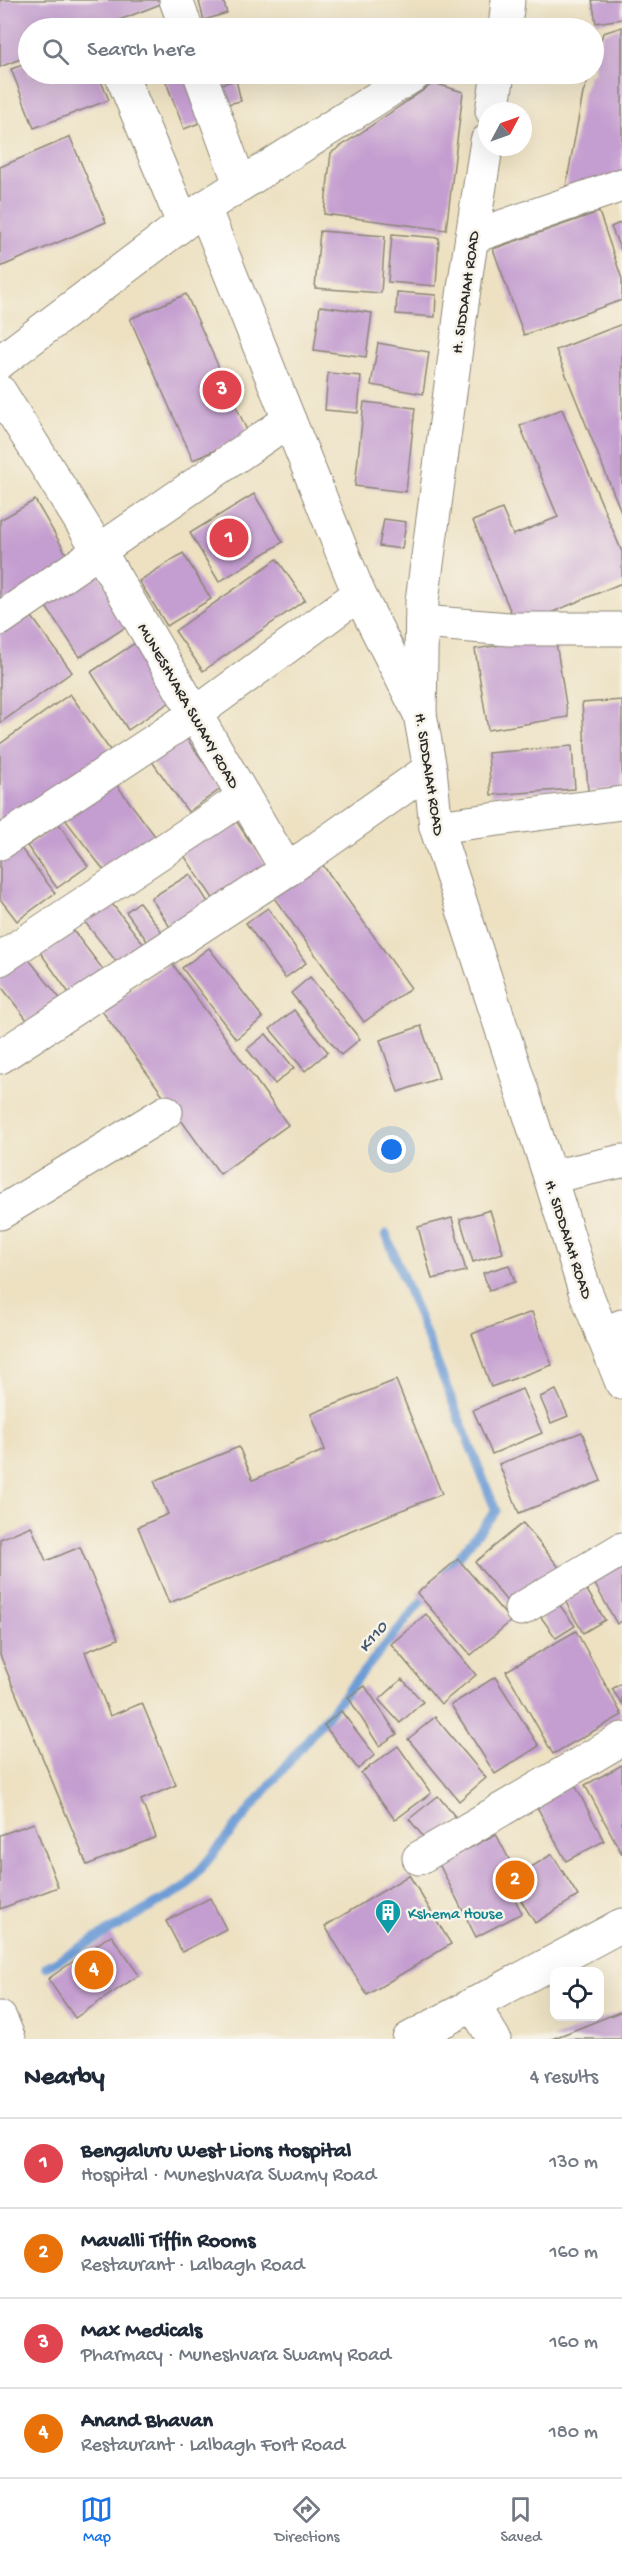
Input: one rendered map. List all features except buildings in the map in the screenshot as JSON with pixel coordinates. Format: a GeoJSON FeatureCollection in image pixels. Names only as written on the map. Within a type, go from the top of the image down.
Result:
{"type":"FeatureCollection","features":[{"type":"Feature","properties":{"kind":"street"},"geometry":{"type":"LineString","coordinates":[[176,0],[182,18]]}},
{"type":"Feature","properties":{"kind":"street"},"geometry":{"type":"LineString","coordinates":[[126,84],[194,216],[290,420],[359,594],[420,714]]}},
{"type":"Feature","properties":{"kind":"street"},"geometry":{"type":"LineString","coordinates":[[204,84],[240,184]]}},
{"type":"Feature","properties":{"kind":"street"},"geometry":{"type":"LineString","coordinates":[[0,363],[194,216],[240,184],[399,84]]}},
{"type":"Feature","properties":{"kind":"street"},"geometry":{"type":"LineString","coordinates":[[493,102],[496,84]]}},
{"type":"Feature","properties":{"kind":"street","name":"H. SIDDAIAH ROAD"},"geometry":{"type":"LineString","coordinates":[[485,156],[424,589],[420,714],[430,769],[436,827],[584,1288],[612,1330],[622,1383]]}},
{"type":"Feature","properties":{"kind":"street"},"geometry":{"type":"LineString","coordinates":[[472,237],[622,185]]}},
{"type":"Feature","properties":{"kind":"street","name":"MUNESHVARA SWAMY ROAD"},"geometry":{"type":"LineString","coordinates":[[0,392],[100,552],[287,870]]}},
{"type":"Feature","properties":{"kind":"street"},"geometry":{"type":"LineString","coordinates":[[0,619],[290,420]]}},
{"type":"Feature","properties":{"kind":"street"},"geometry":{"type":"LineString","coordinates":[[0,843],[195,714],[359,594]]}},
{"type":"Feature","properties":{"kind":"street"},"geometry":{"type":"LineString","coordinates":[[422,622],[509,629],[622,629]]}},
{"type":"Feature","properties":{"kind":"street"},"geometry":{"type":"LineString","coordinates":[[0,1058],[287,870],[430,769]]}},
{"type":"Feature","properties":{"kind":"street"},"geometry":{"type":"LineString","coordinates":[[0,959],[243,797]]}},
{"type":"Feature","properties":{"kind":"street"},"geometry":{"type":"LineString","coordinates":[[436,827],[622,802]]}},
{"type":"Feature","properties":{"kind":"street"},"geometry":{"type":"LineString","coordinates":[[0,1213],[166,1112]]}},
{"type":"Feature","properties":{"kind":"street"},"geometry":{"type":"LineString","coordinates":[[550,1177],[622,1161]]}},
{"type":"Feature","properties":{"kind":"street"},"geometry":{"type":"LineString","coordinates":[[521,1609],[622,1549]]}},
{"type":"Feature","properties":{"kind":"street"},"geometry":{"type":"LineString","coordinates":[[419,1858],[622,1739]]}},
{"type":"Feature","properties":{"kind":"street"},"geometry":{"type":"LineString","coordinates":[[409,2039],[622,1925]]}},
{"type":"Feature","properties":{"kind":"street"},"geometry":{"type":"LineString","coordinates":[[473,2004],[494,2039]]}},
{"type":"Feature","properties":{"kind":"street"},"geometry":{"type":"LineString","coordinates":[[0,2018],[9,2039]]}},
{"type":"Feature","properties":{"kind":"waterway","name":"K110"},"geometry":{"type":"LineString","coordinates":[[386,1234],[496,1511],[446,1572]]}},
{"type":"Feature","properties":{"kind":"waterway","name":"K110"},"geometry":{"type":"LineString","coordinates":[[46,1967],[186,1887],[429,1592]]}},
{"type":"Feature","properties":{"kind":"place","name":"Max Medicals"},"geometry":{"type":"Point","coordinates":[222,390]}},
{"type":"Feature","properties":{"kind":"place","name":"Bengaluru West Lions Hospital"},"geometry":{"type":"Point","coordinates":[229,538]}},
{"type":"Feature","properties":{"kind":"place","name":"Mavalli Tiffin Rooms"},"geometry":{"type":"Point","coordinates":[515,1880]}},
{"type":"Feature","properties":{"kind":"place","name":"Kshema House"},"geometry":{"type":"Point","coordinates":[388,1935]}},
{"type":"Feature","properties":{"kind":"place","name":"Anand Bhavan"},"geometry":{"type":"Point","coordinates":[94,1970]}}]}
